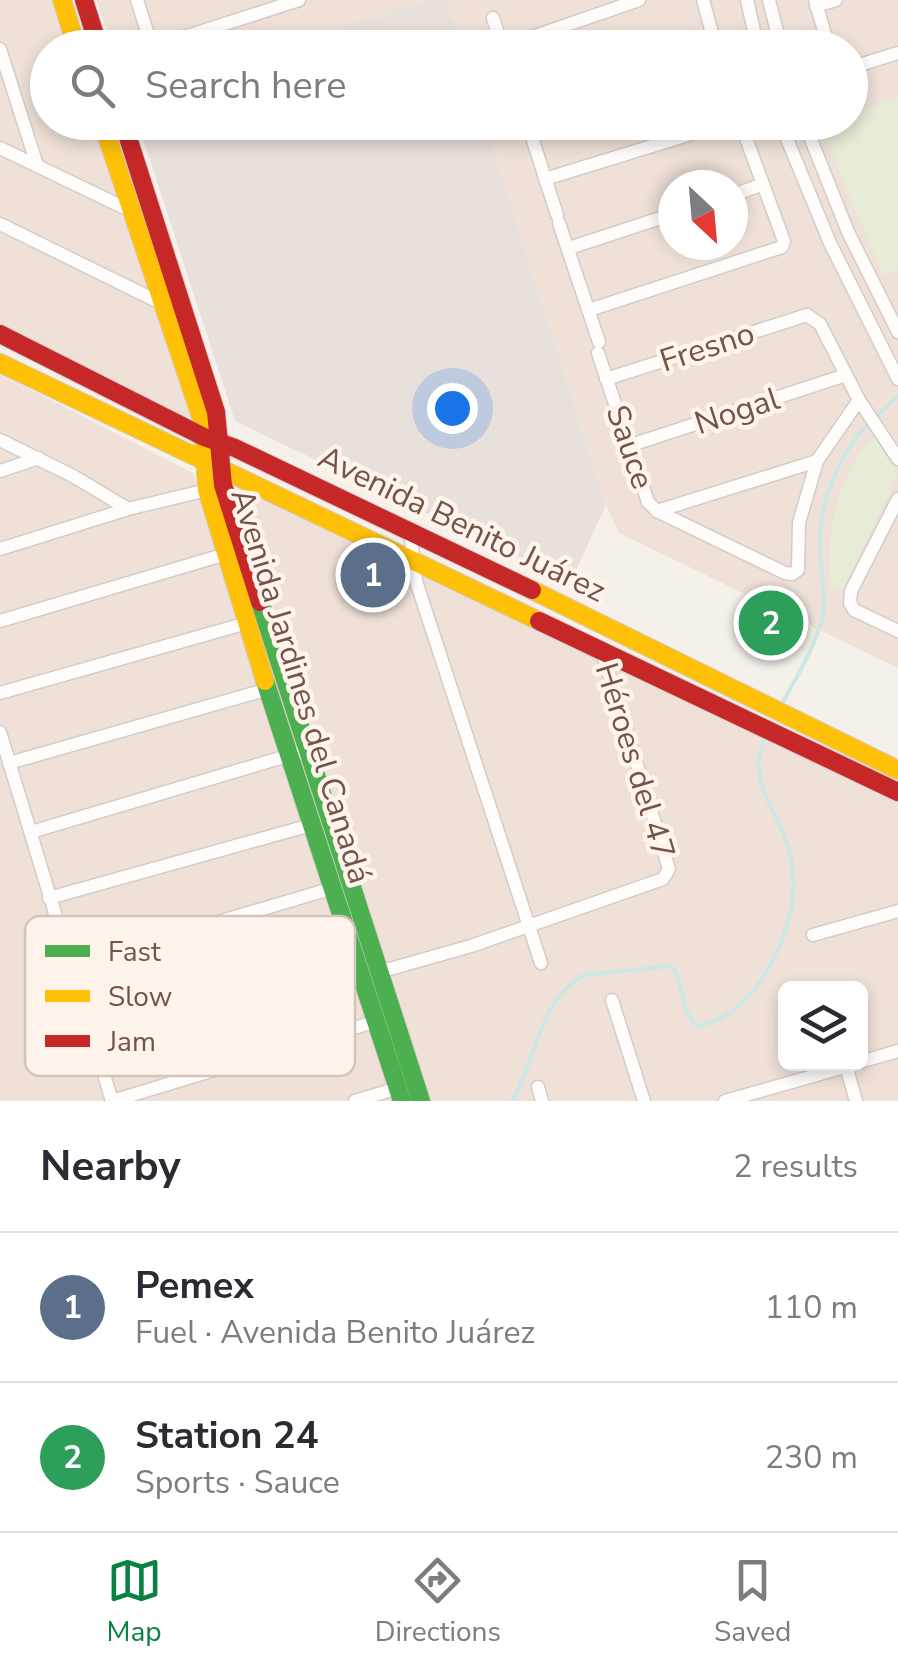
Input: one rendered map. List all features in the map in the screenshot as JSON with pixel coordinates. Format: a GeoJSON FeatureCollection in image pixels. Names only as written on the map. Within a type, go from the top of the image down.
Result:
{"type":"FeatureCollection","features":[{"type":"Feature","properties":{"kind":"street"},"geometry":{"type":"LineString","coordinates":[[62,0],[71,30]]}},
{"type":"Feature","properties":{"kind":"street"},"geometry":{"type":"LineString","coordinates":[[84,0],[93,30]]}},
{"type":"Feature","properties":{"kind":"street"},"geometry":{"type":"LineString","coordinates":[[137,0],[146,30]]}},
{"type":"Feature","properties":{"kind":"street"},"geometry":{"type":"LineString","coordinates":[[205,30],[299,0]]}},
{"type":"Feature","properties":{"kind":"street"},"geometry":{"type":"LineString","coordinates":[[553,30],[640,0]]}},
{"type":"Feature","properties":{"kind":"street"},"geometry":{"type":"LineString","coordinates":[[703,0],[711,30]]}},
{"type":"Feature","properties":{"kind":"street"},"geometry":{"type":"LineString","coordinates":[[747,0],[754,30]]}},
{"type":"Feature","properties":{"kind":"street"},"geometry":{"type":"LineString","coordinates":[[770,0],[778,30]]}},
{"type":"Feature","properties":{"kind":"street"},"geometry":{"type":"LineString","coordinates":[[823,30],[816,3],[836,0]]}},
{"type":"Feature","properties":{"kind":"street"},"geometry":{"type":"LineString","coordinates":[[493,18],[497,30]]}},
{"type":"Feature","properties":{"kind":"street"},"geometry":{"type":"LineString","coordinates":[[0,49],[36,165]]}},
{"type":"Feature","properties":{"kind":"street"},"geometry":{"type":"LineString","coordinates":[[868,62],[898,53]]}},
{"type":"Feature","properties":{"kind":"street"},"geometry":{"type":"LineString","coordinates":[[108,140],[212,440]]}},
{"type":"Feature","properties":{"kind":"street"},"geometry":{"type":"LineString","coordinates":[[129,140],[213,400],[212,440]]}},
{"type":"Feature","properties":{"kind":"street","name":"Sauce"},"geometry":{"type":"LineString","coordinates":[[533,140],[589,310],[628,446],[644,493],[657,511],[792,574],[798,570],[800,522],[817,461]]}},
{"type":"Feature","properties":{"kind":"street"},"geometry":{"type":"LineString","coordinates":[[545,179],[672,140]]}},
{"type":"Feature","properties":{"kind":"street"},"geometry":{"type":"LineString","coordinates":[[589,310],[782,247],[784,241],[746,140]]}},
{"type":"Feature","properties":{"kind":"street"},"geometry":{"type":"LineString","coordinates":[[787,140],[830,243],[897,376]]}},
{"type":"Feature","properties":{"kind":"street"},"geometry":{"type":"LineString","coordinates":[[811,140],[848,232],[898,332]]}},
{"type":"Feature","properties":{"kind":"street"},"geometry":{"type":"LineString","coordinates":[[0,148],[131,211]]}},
{"type":"Feature","properties":{"kind":"street"},"geometry":{"type":"LineString","coordinates":[[748,190],[761,186]]}},
{"type":"Feature","properties":{"kind":"street"},"geometry":{"type":"LineString","coordinates":[[568,248],[658,219]]}},
{"type":"Feature","properties":{"kind":"street"},"geometry":{"type":"LineString","coordinates":[[0,224],[162,304]]}},
{"type":"Feature","properties":{"kind":"street","name":"Fresno"},"geometry":{"type":"LineString","coordinates":[[606,379],[807,315],[820,324],[846,376]]}},
{"type":"Feature","properties":{"kind":"street","name":"Avenida Benito Juárez"},"geometry":{"type":"LineString","coordinates":[[0,334],[212,440],[763,701],[898,770]]}},
{"type":"Feature","properties":{"kind":"street","name":"Avenida Benito Juárez"},"geometry":{"type":"LineString","coordinates":[[0,363],[898,792]]}},
{"type":"Feature","properties":{"kind":"street"},"geometry":{"type":"LineString","coordinates":[[846,376],[878,429],[893,442],[898,459]]}},
{"type":"Feature","properties":{"kind":"street","name":"Nogal"},"geometry":{"type":"LineString","coordinates":[[628,446],[846,376]]}},
{"type":"Feature","properties":{"kind":"street"},"geometry":{"type":"LineString","coordinates":[[657,511],[817,461],[862,406]]}},
{"type":"Feature","properties":{"kind":"street"},"geometry":{"type":"LineString","coordinates":[[0,440],[128,509]]}},
{"type":"Feature","properties":{"kind":"street","name":"Avenida Jardines del Canadá"},"geometry":{"type":"LineString","coordinates":[[212,440],[202,459],[207,490],[288,755],[342,916]]}},
{"type":"Feature","properties":{"kind":"street","name":"Avenida Jardines del Canadá"},"geometry":{"type":"LineString","coordinates":[[212,440],[223,485],[421,1101]]}},
{"type":"Feature","properties":{"kind":"street"},"geometry":{"type":"LineString","coordinates":[[0,471],[39,458]]}},
{"type":"Feature","properties":{"kind":"street"},"geometry":{"type":"LineString","coordinates":[[0,549],[128,509],[207,490]]}},
{"type":"Feature","properties":{"kind":"street"},"geometry":{"type":"LineString","coordinates":[[898,499],[851,590],[850,603],[854,610],[898,632]]}},
{"type":"Feature","properties":{"kind":"street"},"geometry":{"type":"LineString","coordinates":[[410,532],[416,581],[542,963]]}},
{"type":"Feature","properties":{"kind":"street"},"geometry":{"type":"LineString","coordinates":[[0,621],[226,554]]}},
{"type":"Feature","properties":{"kind":"street"},"geometry":{"type":"LineString","coordinates":[[0,693],[248,623]]}},
{"type":"Feature","properties":{"kind":"street","name":"Héroes del 47"},"geometry":{"type":"LineString","coordinates":[[528,925],[663,880],[668,874],[600,648]]}},
{"type":"Feature","properties":{"kind":"street"},"geometry":{"type":"LineString","coordinates":[[9,764],[268,689]]}},
{"type":"Feature","properties":{"kind":"street"},"geometry":{"type":"LineString","coordinates":[[0,732],[55,916]]}},
{"type":"Feature","properties":{"kind":"street"},"geometry":{"type":"LineString","coordinates":[[30,832],[307,750]]}},
{"type":"Feature","properties":{"kind":"street"},"geometry":{"type":"LineString","coordinates":[[50,898],[311,824]]}},
{"type":"Feature","properties":{"kind":"street"},"geometry":{"type":"LineString","coordinates":[[239,916],[333,888]]}},
{"type":"Feature","properties":{"kind":"street"},"geometry":{"type":"LineString","coordinates":[[812,935],[898,911]]}},
{"type":"Feature","properties":{"kind":"street"},"geometry":{"type":"LineString","coordinates":[[379,972],[472,946],[528,925]]}},
{"type":"Feature","properties":{"kind":"street","name":"Avenida Jardines del Canadá"},"geometry":{"type":"LineString","coordinates":[[355,953],[400,1094]]}},
{"type":"Feature","properties":{"kind":"street"},"geometry":{"type":"LineString","coordinates":[[612,1000],[644,1101]]}},
{"type":"Feature","properties":{"kind":"street"},"geometry":{"type":"LineString","coordinates":[[355,1028],[377,1021]]}},
{"type":"Feature","properties":{"kind":"street"},"geometry":{"type":"LineString","coordinates":[[868,1060],[898,1051]]}},
{"type":"Feature","properties":{"kind":"street"},"geometry":{"type":"LineString","coordinates":[[724,1101],[829,1071]]}},
{"type":"Feature","properties":{"kind":"street"},"geometry":{"type":"LineString","coordinates":[[854,1071],[856,1101]]}},
{"type":"Feature","properties":{"kind":"street"},"geometry":{"type":"LineString","coordinates":[[104,1076],[112,1101],[195,1076]]}},
{"type":"Feature","properties":{"kind":"street"},"geometry":{"type":"LineString","coordinates":[[355,1101],[400,1094]]}},
{"type":"Feature","properties":{"kind":"shaded area"},"geometry":{"type":"Polygon","coordinates":[[[0,0],[60,0],[70,30],[30,30],[30,140],[105,140],[198,431],[0,325],[0,0]]]}},
{"type":"Feature","properties":{"kind":"shaded area"},"geometry":{"type":"Polygon","coordinates":[[[96,0],[427,0],[336,30],[107,30],[96,0]]]}},
{"type":"Feature","properties":{"kind":"shaded area"},"geometry":{"type":"Polygon","coordinates":[[[427,0],[447,0],[457,30],[334,30],[427,0]]]}},
{"type":"Feature","properties":{"kind":"shaded area"},"geometry":{"type":"Polygon","coordinates":[[[447,0],[898,0],[898,668],[619,533],[606,505],[490,140],[868,140],[868,30],[457,30],[447,0]]]}},
{"type":"Feature","properties":{"kind":"shaded area"},"geometry":{"type":"Polygon","coordinates":[[[144,140],[490,140],[606,505],[570,583],[235,421],[144,140]]]}},
{"type":"Feature","properties":{"kind":"shaded area"},"geometry":{"type":"Polygon","coordinates":[[[0,374],[193,473],[334,916],[25,916],[25,1076],[355,1076],[355,982],[393,1101],[0,1101],[0,374]]]}},
{"type":"Feature","properties":{"kind":"shaded area"},"geometry":{"type":"Polygon","coordinates":[[[237,480],[898,800],[898,1101],[430,1101],[235,485],[237,480]]]}},
{"type":"Feature","properties":{"kind":"green space"},"geometry":{"type":"Polygon","coordinates":[[[898,97],[898,270],[883,275],[826,140],[868,140],[868,107],[898,97]]]}},
{"type":"Feature","properties":{"kind":"green space"},"geometry":{"type":"Polygon","coordinates":[[[875,436],[896,473],[895,481],[843,589],[837,591],[830,587],[829,567],[836,506],[851,468],[875,436]]]}},
{"type":"Feature","properties":{"kind":"waterway"},"geometry":{"type":"LineString","coordinates":[[876,417],[898,396]]}},
{"type":"Feature","properties":{"kind":"waterway"},"geometry":{"type":"LineString","coordinates":[[783,702],[822,618],[820,532],[826,498],[839,465],[869,423]]}},
{"type":"Feature","properties":{"kind":"waterway"},"geometry":{"type":"LineString","coordinates":[[512,1101],[547,1015],[568,986],[584,975],[671,966],[688,1014],[698,1026],[728,1014],[757,986],[787,927],[793,892],[785,838],[760,778],[760,752],[765,737]]}},
{"type":"Feature","properties":{"kind":"traffic: fast"},"geometry":{"type":"LineString","coordinates":[[260,602],[421,1101]]}},
{"type":"Feature","properties":{"kind":"traffic: fast"},"geometry":{"type":"LineString","coordinates":[[265,681],[342,916]]}},
{"type":"Feature","properties":{"kind":"traffic: fast"},"geometry":{"type":"LineString","coordinates":[[355,957],[402,1101]]}},
{"type":"Feature","properties":{"kind":"traffic: slow"},"geometry":{"type":"LineString","coordinates":[[62,0],[71,30]]}},
{"type":"Feature","properties":{"kind":"traffic: slow"},"geometry":{"type":"LineString","coordinates":[[108,140],[203,423],[207,490],[265,681]]}},
{"type":"Feature","properties":{"kind":"traffic: slow"},"geometry":{"type":"LineString","coordinates":[[0,363],[539,621]]}},
{"type":"Feature","properties":{"kind":"traffic: slow"},"geometry":{"type":"LineString","coordinates":[[532,590],[898,770]]}},
{"type":"Feature","properties":{"kind":"traffic: jam"},"geometry":{"type":"LineString","coordinates":[[84,0],[93,30]]}},
{"type":"Feature","properties":{"kind":"traffic: jam"},"geometry":{"type":"LineString","coordinates":[[129,140],[216,412],[223,485],[260,602]]}},
{"type":"Feature","properties":{"kind":"traffic: jam"},"geometry":{"type":"LineString","coordinates":[[0,334],[204,437],[235,448],[532,590]]}},
{"type":"Feature","properties":{"kind":"traffic: jam"},"geometry":{"type":"LineString","coordinates":[[539,621],[898,792]]}},
{"type":"Feature","properties":{"kind":"place","name":"Pemex"},"geometry":{"type":"Point","coordinates":[373,575]}},
{"type":"Feature","properties":{"kind":"place","name":"Station 24"},"geometry":{"type":"Point","coordinates":[771,623]}}]}
